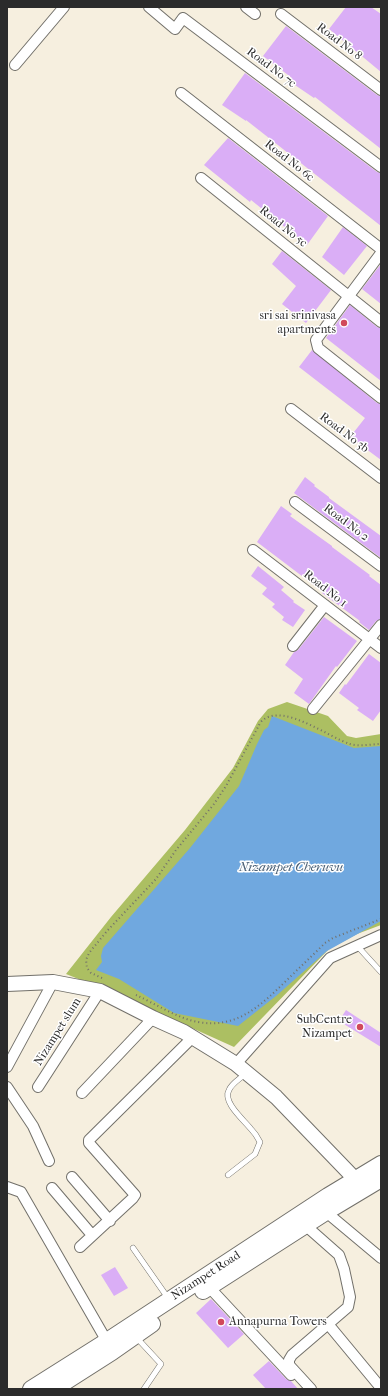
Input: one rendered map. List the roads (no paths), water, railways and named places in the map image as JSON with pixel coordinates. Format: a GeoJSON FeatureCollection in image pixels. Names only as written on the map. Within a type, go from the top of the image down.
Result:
{"type":"FeatureCollection","features":[{"type":"Feature","properties":{"kind":"main road","name":"Nizampet Road"},"geometry":{"type":"LineString","coordinates":[[54,1389],[169,1300],[355,1179],[381,1164]]}},
{"type":"Feature","properties":{"kind":"main road","name":"Nizampet Road"},"geometry":{"type":"LineString","coordinates":[[31,1389],[110,1347],[135,1336],[305,1225],[381,1179]]}},
{"type":"Feature","properties":{"kind":"street"},"geometry":{"type":"LineString","coordinates":[[15,66],[64,7]]}},
{"type":"Feature","properties":{"kind":"street","name":"Road No 7c"},"geometry":{"type":"LineString","coordinates":[[149,7],[175,29],[183,18],[381,167]]}},
{"type":"Feature","properties":{"kind":"street"},"geometry":{"type":"LineString","coordinates":[[246,7],[254,14]]}},
{"type":"Feature","properties":{"kind":"street","name":"Road No 8"},"geometry":{"type":"LineString","coordinates":[[281,14],[381,90]]}},
{"type":"Feature","properties":{"kind":"street","name":"Road No 6c"},"geometry":{"type":"LineString","coordinates":[[181,93],[381,249]]}},
{"type":"Feature","properties":{"kind":"street","name":"Road No 5c"},"geometry":{"type":"LineString","coordinates":[[200,178],[381,322]]}},
{"type":"Feature","properties":{"kind":"street"},"geometry":{"type":"LineString","coordinates":[[381,253],[316,340],[318,348],[381,398]]}},
{"type":"Feature","properties":{"kind":"street","name":"Road No 3b"},"geometry":{"type":"LineString","coordinates":[[291,409],[381,478]]}},
{"type":"Feature","properties":{"kind":"street","name":"Road No 2"},"geometry":{"type":"LineString","coordinates":[[295,502],[381,566]]}},
{"type":"Feature","properties":{"kind":"street","name":"Road No 1"},"geometry":{"type":"LineString","coordinates":[[253,550],[381,648]]}},
{"type":"Feature","properties":{"kind":"street"},"geometry":{"type":"LineString","coordinates":[[294,646],[325,605]]}},
{"type":"Feature","properties":{"kind":"street"},"geometry":{"type":"LineString","coordinates":[[313,709],[381,625]]}},
{"type":"Feature","properties":{"kind":"street"},"geometry":{"type":"LineString","coordinates":[[241,1069],[330,958],[381,936]]}},
{"type":"Feature","properties":{"kind":"street"},"geometry":{"type":"LineString","coordinates":[[7,984],[52,982],[104,986],[153,1018],[184,1032],[241,1069],[276,1097],[355,1179]]}},
{"type":"Feature","properties":{"kind":"street"},"geometry":{"type":"LineString","coordinates":[[7,1067],[52,982]]}},
{"type":"Feature","properties":{"kind":"street","name":"Nizampet slum"},"geometry":{"type":"LineString","coordinates":[[38,1087],[104,986]]}},
{"type":"Feature","properties":{"kind":"street"},"geometry":{"type":"LineString","coordinates":[[82,1093],[153,1018]]}},
{"type":"Feature","properties":{"kind":"street"},"geometry":{"type":"LineString","coordinates":[[80,1247],[92,1235],[110,1221],[135,1195],[89,1143],[89,1140],[192,1038]]}},
{"type":"Feature","properties":{"kind":"street"},"geometry":{"type":"LineString","coordinates":[[7,1087],[33,1126],[49,1161]]}},
{"type":"Feature","properties":{"kind":"street"},"geometry":{"type":"LineString","coordinates":[[72,1177],[110,1221]]}},
{"type":"Feature","properties":{"kind":"street"},"geometry":{"type":"LineString","coordinates":[[7,1187],[21,1192],[110,1347]]}},
{"type":"Feature","properties":{"kind":"street"},"geometry":{"type":"LineString","coordinates":[[52,1188],[92,1235]]}},
{"type":"Feature","properties":{"kind":"street"},"geometry":{"type":"LineString","coordinates":[[326,1212],[381,1258]]}},
{"type":"Feature","properties":{"kind":"street"},"geometry":{"type":"LineString","coordinates":[[305,1225],[339,1255],[344,1269],[350,1297],[348,1306],[289,1360],[289,1365],[312,1389]]}},
{"type":"Feature","properties":{"kind":"street"},"geometry":{"type":"LineString","coordinates":[[209,1287],[304,1389]]}},
{"type":"Feature","properties":{"kind":"street"},"geometry":{"type":"LineString","coordinates":[[328,1324],[381,1388]]}},
{"type":"Feature","properties":{"kind":"lane"},"geometry":{"type":"LineString","coordinates":[[360,949],[381,972]]}},
{"type":"Feature","properties":{"kind":"lane"},"geometry":{"type":"LineString","coordinates":[[228,1176],[255,1154],[260,1142],[253,1130],[230,1104],[228,1099],[227,1095],[229,1089],[241,1069]]}},
{"type":"Feature","properties":{"kind":"lane"},"geometry":{"type":"LineString","coordinates":[[133,1248],[169,1300]]}},
{"type":"Feature","properties":{"kind":"lane"},"geometry":{"type":"LineString","coordinates":[[135,1336],[161,1364],[144,1389]]}},
{"type":"Feature","properties":{"kind":"water","name":"Nizampet Cheruvu"},"geometry":{"type":"Polygon","coordinates":[[[272,716],[354,748],[381,746],[381,921],[327,951],[276,996],[238,1026],[174,1013],[119,979],[96,970],[102,962],[101,956],[103,948],[190,848],[239,786],[257,744],[264,730],[268,727],[272,716]]]}},
{"type":"Feature","properties":{"kind":"place","name":"sri sai srinivasa apartments"},"geometry":{"type":"Point","coordinates":[344,323]}},
{"type":"Feature","properties":{"kind":"place","name":"SubCentre Nizampet"},"geometry":{"type":"Point","coordinates":[360,1027]}},
{"type":"Feature","properties":{"kind":"place","name":"Annapurna Towers"},"geometry":{"type":"Point","coordinates":[221,1322]}}]}
